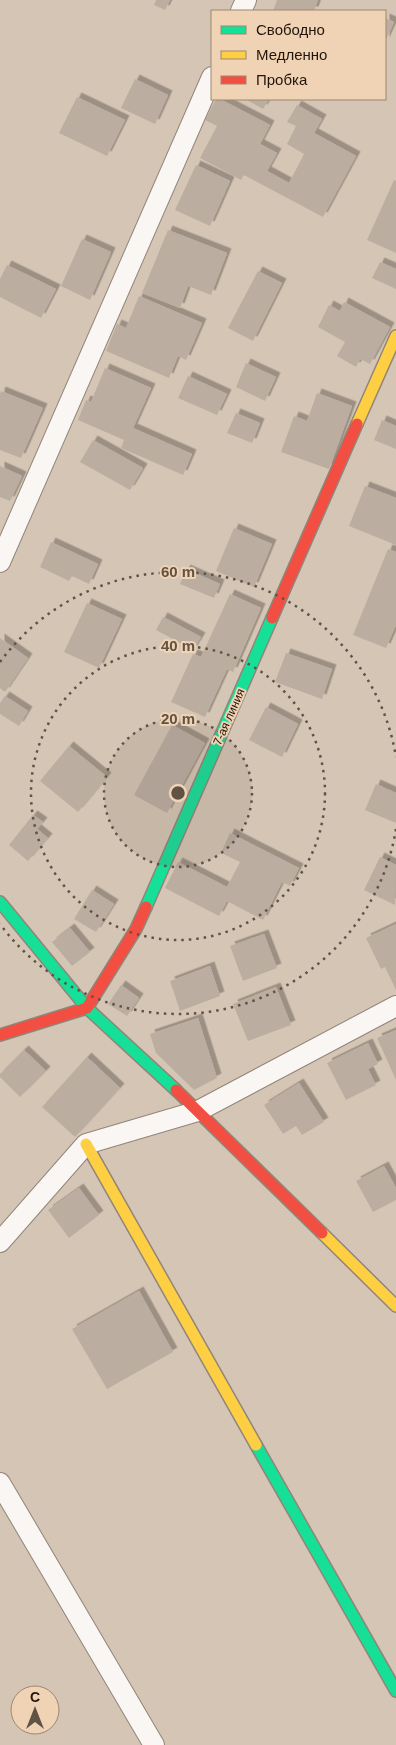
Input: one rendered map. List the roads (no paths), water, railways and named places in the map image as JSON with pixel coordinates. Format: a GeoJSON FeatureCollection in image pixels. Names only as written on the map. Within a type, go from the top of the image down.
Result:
{"type":"FeatureCollection","features":[{"type":"Feature","properties":{"kind":"street"},"geometry":{"type":"LineString","coordinates":[[0,562],[211,80]]}},
{"type":"Feature","properties":{"kind":"street","name":"7-ая линия"},"geometry":{"type":"LineString","coordinates":[[87,1008],[136,929],[396,336]]}},
{"type":"Feature","properties":{"kind":"street"},"geometry":{"type":"LineString","coordinates":[[0,902],[87,1008],[392,1295]]}},
{"type":"Feature","properties":{"kind":"street"},"geometry":{"type":"LineString","coordinates":[[0,1242],[86,1144],[198,1111],[396,1006]]}},
{"type":"Feature","properties":{"kind":"street"},"geometry":{"type":"LineString","coordinates":[[0,1035],[87,1008]]}},
{"type":"Feature","properties":{"kind":"street"},"geometry":{"type":"LineString","coordinates":[[86,1144],[396,1691]]}},
{"type":"Feature","properties":{"kind":"street"},"geometry":{"type":"LineString","coordinates":[[0,1483],[154,1745]]}}]}
